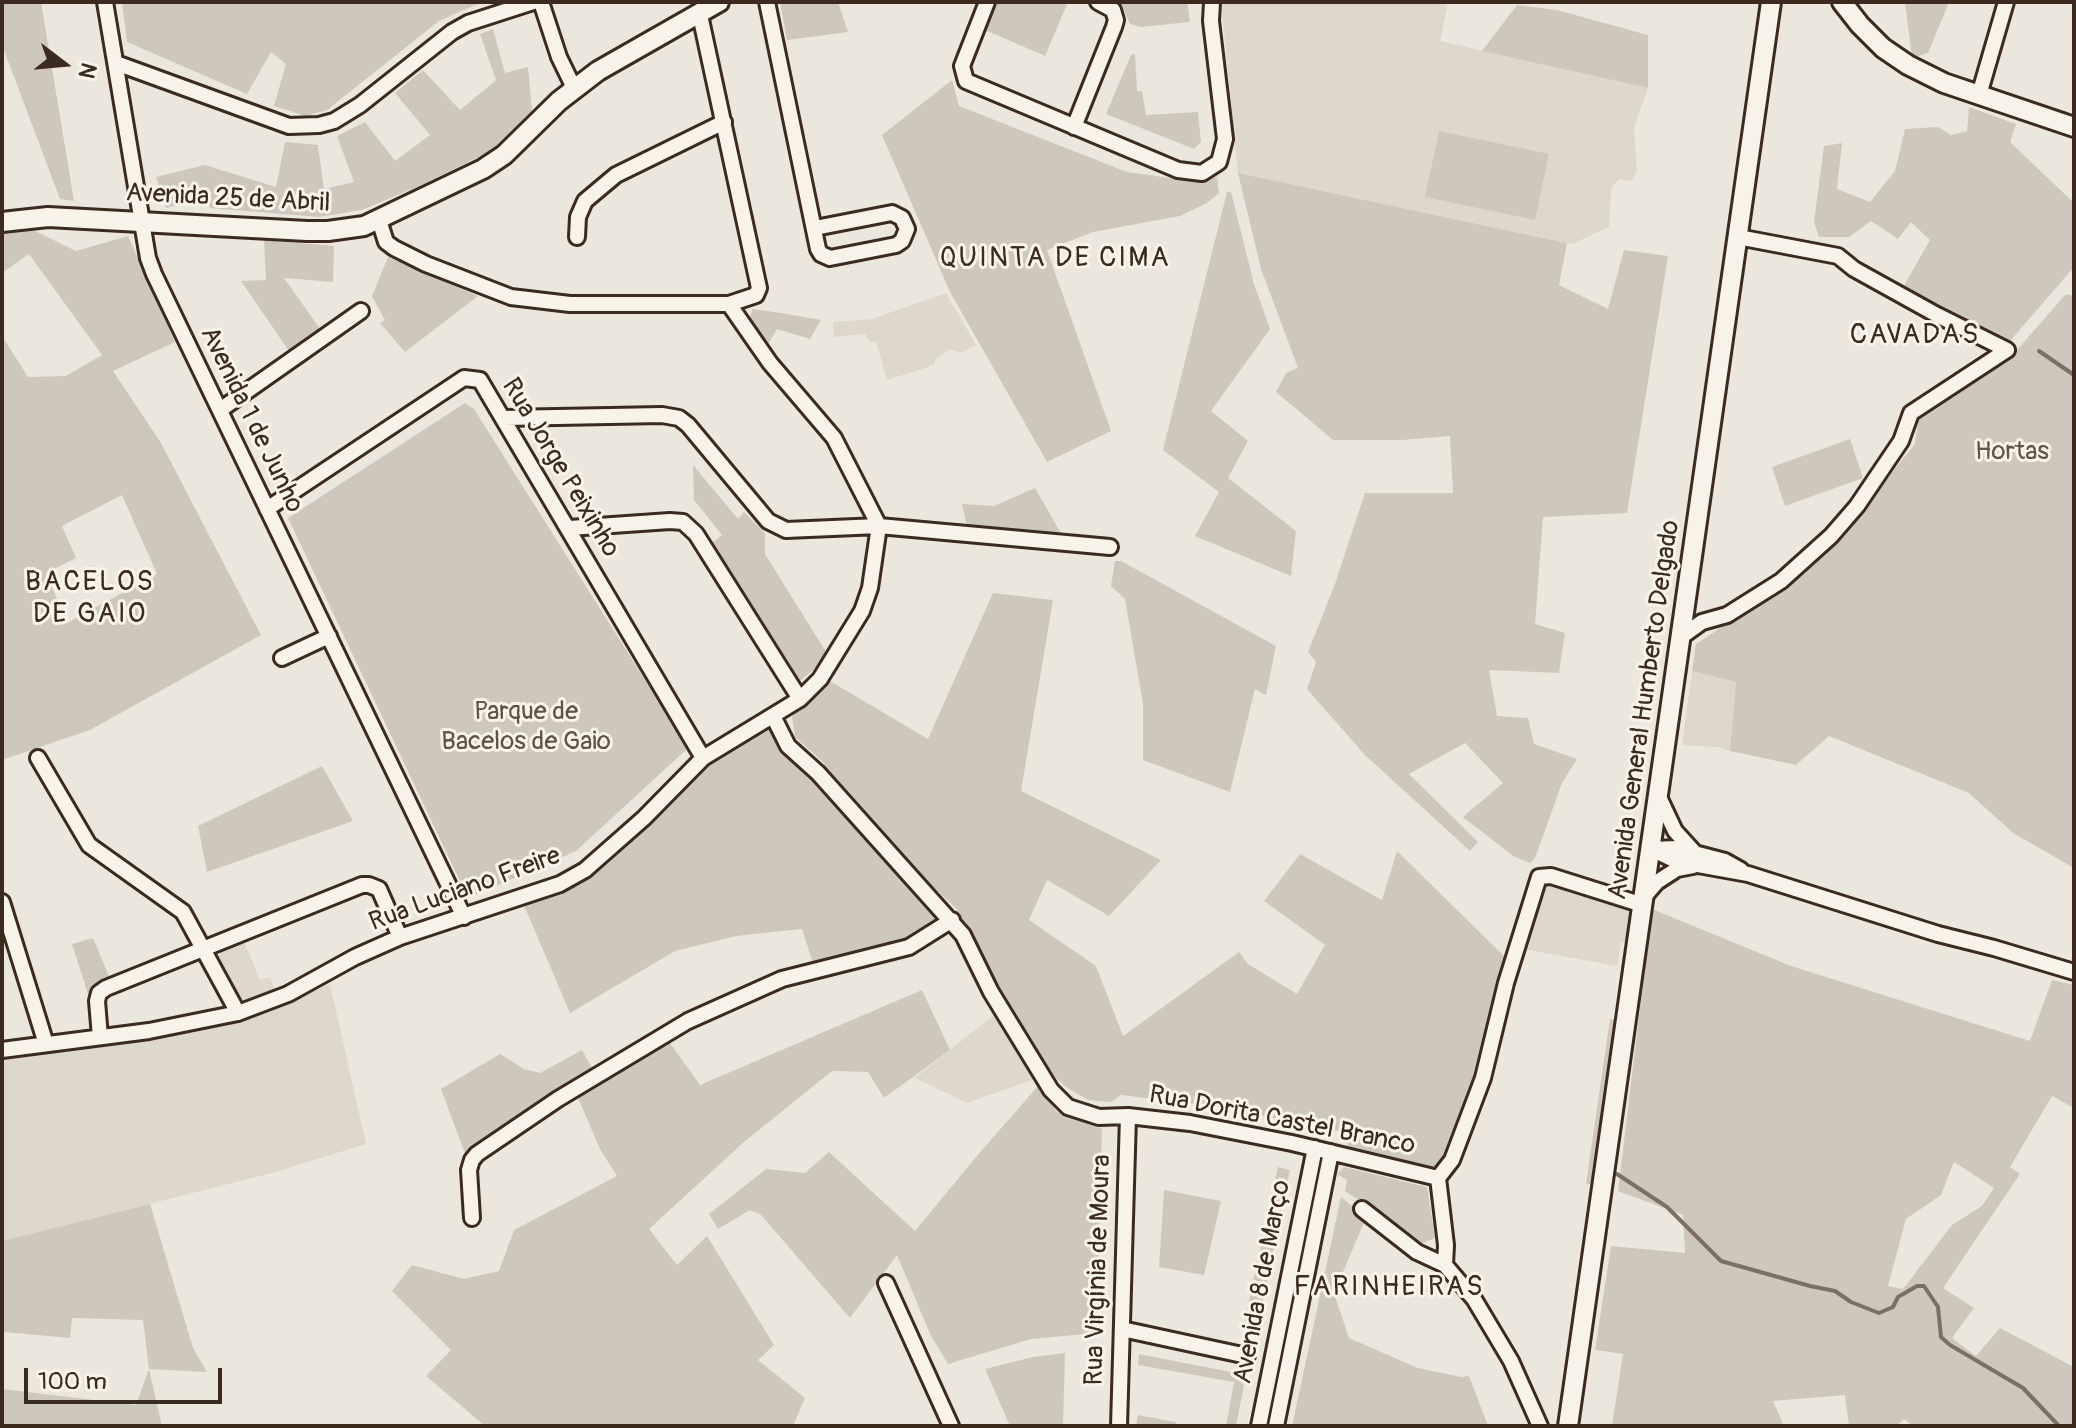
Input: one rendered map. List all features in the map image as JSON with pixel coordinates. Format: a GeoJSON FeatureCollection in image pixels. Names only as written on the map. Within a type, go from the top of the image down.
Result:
{"type":"FeatureCollection","features":[{"type":"Feature","properties":{"kind":"main road","name":"Avenida 25 de Abril"},"geometry":{"type":"LineString","coordinates":[[2,222],[48,217],[328,231],[356,228],[379,220],[483,169],[504,155],[574,88],[621,56],[719,2]]}},
{"type":"Feature","properties":{"kind":"main road","name":"Avenida General Humberto Delgado"},"geometry":{"type":"LineString","coordinates":[[1568,1426],[1771,2]]}},
{"type":"Feature","properties":{"kind":"main road"},"geometry":{"type":"LineString","coordinates":[[1842,2],[1883,48],[1908,65],[1979,95],[2074,127]]}},
{"type":"Feature","properties":{"kind":"street","name":"Avenida 1 de Junho"},"geometry":{"type":"LineString","coordinates":[[105,2],[148,258],[154,274],[464,917]]}},
{"type":"Feature","properties":{"kind":"street"},"geometry":{"type":"LineString","coordinates":[[116,63],[289,126],[319,125],[334,121],[360,105],[452,32],[468,23],[533,2]]}},
{"type":"Feature","properties":{"kind":"street"},"geometry":{"type":"LineString","coordinates":[[541,2],[559,57],[574,88]]}},
{"type":"Feature","properties":{"kind":"street"},"geometry":{"type":"LineString","coordinates":[[767,2],[818,249],[830,258],[896,245],[902,241],[907,229],[902,218],[892,213],[815,228]]}},
{"type":"Feature","properties":{"kind":"street"},"geometry":{"type":"LineString","coordinates":[[987,2],[962,66],[966,81],[1186,172],[1202,173],[1219,162],[1225,139],[1211,21],[1212,2]]}},
{"type":"Feature","properties":{"kind":"street"},"geometry":{"type":"LineString","coordinates":[[1074,127],[1116,20],[1113,10],[1098,2]]}},
{"type":"Feature","properties":{"kind":"street"},"geometry":{"type":"LineString","coordinates":[[1979,95],[2006,2]]}},
{"type":"Feature","properties":{"kind":"street"},"geometry":{"type":"LineString","coordinates":[[379,220],[386,242],[394,248],[503,295],[570,304],[729,304],[756,295],[759,288],[700,15]]}},
{"type":"Feature","properties":{"kind":"street"},"geometry":{"type":"LineString","coordinates":[[577,237],[578,217],[585,201],[616,175],[724,122]]}},
{"type":"Feature","properties":{"kind":"street"},"geometry":{"type":"LineString","coordinates":[[1681,637],[1702,622],[1727,615],[1791,573],[1831,536],[1857,506],[1901,441],[1911,413],[2007,350],[1854,269],[1838,256],[1738,237]]}},
{"type":"Feature","properties":{"kind":"street"},"geometry":{"type":"LineString","coordinates":[[729,304],[770,363],[834,438],[879,526]]}},
{"type":"Feature","properties":{"kind":"street"},"geometry":{"type":"LineString","coordinates":[[220,410],[361,311]]}},
{"type":"Feature","properties":{"kind":"street","name":"Rua Jorge Peixinho"},"geometry":{"type":"LineString","coordinates":[[267,509],[464,378],[480,380],[703,758]]}},
{"type":"Feature","properties":{"kind":"street"},"geometry":{"type":"LineString","coordinates":[[504,418],[662,415],[679,418],[768,521],[786,530],[879,526],[1110,547]]}},
{"type":"Feature","properties":{"kind":"street"},"geometry":{"type":"LineString","coordinates":[[569,528],[683,522],[696,534],[800,699]]}},
{"type":"Feature","properties":{"kind":"street","name":"Rua Luciano Freire"},"geometry":{"type":"LineString","coordinates":[[2,1050],[149,1031],[238,1013],[288,994],[355,957],[400,937],[560,884],[585,870],[644,818],[703,758],[800,699],[828,667],[862,611],[870,588],[879,526]]}},
{"type":"Feature","properties":{"kind":"street"},"geometry":{"type":"LineString","coordinates":[[282,658],[329,636]]}},
{"type":"Feature","properties":{"kind":"street","name":"Rua Dorita Castel Branco"},"geometry":{"type":"LineString","coordinates":[[773,716],[788,746],[818,773],[952,920],[963,935],[991,992],[1060,1102],[1081,1113],[1099,1117],[1128,1116],[1190,1123],[1315,1148],[1438,1178],[1446,1245],[1445,1265]]}},
{"type":"Feature","properties":{"kind":"street"},"geometry":{"type":"LineString","coordinates":[[38,758],[89,845],[183,912],[238,1013]]}},
{"type":"Feature","properties":{"kind":"street"},"geometry":{"type":"LineString","coordinates":[[1659,797],[1675,831],[1696,859]]}},
{"type":"Feature","properties":{"kind":"street"},"geometry":{"type":"LineString","coordinates":[[1651,849],[1676,861],[1696,859],[1938,934],[2074,972]]}},
{"type":"Feature","properties":{"kind":"street"},"geometry":{"type":"LineString","coordinates":[[1438,1178],[1452,1160],[1483,1078],[1506,983],[1539,877],[1551,876],[1644,901],[1657,882],[1696,859]]}},
{"type":"Feature","properties":{"kind":"street"},"geometry":{"type":"LineString","coordinates":[[100,1037],[96,1013],[99,993],[344,892],[369,885],[379,889],[400,937]]}},
{"type":"Feature","properties":{"kind":"street"},"geometry":{"type":"LineString","coordinates":[[3,905],[46,1044]]}},
{"type":"Feature","properties":{"kind":"street"},"geometry":{"type":"LineString","coordinates":[[472,1218],[469,1170],[472,1160],[558,1099],[688,1021],[782,979],[909,947],[952,920]]}},
{"type":"Feature","properties":{"kind":"street","name":"Rua Virgínia de Moura"},"geometry":{"type":"LineString","coordinates":[[1119,1426],[1128,1116]]}},
{"type":"Feature","properties":{"kind":"street","name":"Avenida 8 de Março"},"geometry":{"type":"LineString","coordinates":[[1259,1426],[1315,1148]]}},
{"type":"Feature","properties":{"kind":"street","name":"Avenida 8 de Março"},"geometry":{"type":"LineString","coordinates":[[1276,1426],[1331,1152]]}},
{"type":"Feature","properties":{"kind":"street"},"geometry":{"type":"LineString","coordinates":[[1362,1209],[1417,1252],[1445,1265],[1474,1299],[1511,1361],[1540,1426]]}},
{"type":"Feature","properties":{"kind":"street"},"geometry":{"type":"LineString","coordinates":[[886,1283],[951,1426]]}},
{"type":"Feature","properties":{"kind":"street"},"geometry":{"type":"LineString","coordinates":[[1122,1329],[1247,1356]]}},
{"type":"Feature","properties":{"kind":"shaded area"},"geometry":{"type":"Polygon","coordinates":[[[1221,2],[1448,2],[1440,41],[1648,88],[1634,127],[1637,169],[1632,181],[1619,179],[1611,189],[1609,227],[1572,244],[1238,173],[1221,2]]]}},
{"type":"Feature","properties":{"kind":"shaded area"},"geometry":{"type":"Polygon","coordinates":[[[946,293],[976,345],[961,353],[951,349],[936,359],[934,365],[887,380],[876,341],[870,342],[865,334],[834,337],[833,322],[872,319],[946,293]]]}},
{"type":"Feature","properties":{"kind":"shaded area"},"geometry":{"type":"Polygon","coordinates":[[[1692,671],[1736,682],[1730,751],[1682,745],[1692,671]]]}},
{"type":"Feature","properties":{"kind":"shaded area"},"geometry":{"type":"Polygon","coordinates":[[[1547,881],[1627,908],[1632,914],[1627,943],[1621,942],[1617,966],[1523,949],[1543,883],[1547,881]]]}},
{"type":"Feature","properties":{"kind":"shaded area"},"geometry":{"type":"Polygon","coordinates":[[[244,941],[260,980],[270,977],[275,991],[249,1001],[237,998],[217,960],[220,952],[244,941]]]}},
{"type":"Feature","properties":{"kind":"shaded area"},"geometry":{"type":"Polygon","coordinates":[[[330,984],[366,1144],[272,1173],[2,1241],[2,1061],[182,1029],[186,1033],[194,1033],[197,1027],[300,998],[330,984]]]}},
{"type":"Feature","properties":{"kind":"shaded area"},"geometry":{"type":"Polygon","coordinates":[[[995,1014],[1038,1078],[967,1103],[915,1078],[995,1014]]]}},
{"type":"Feature","properties":{"kind":"green space"},"geometry":{"type":"Polygon","coordinates":[[[2,2],[41,2],[74,201],[60,199],[2,45],[2,2]]]}},
{"type":"Feature","properties":{"kind":"green space"},"geometry":{"type":"Polygon","coordinates":[[[122,2],[482,2],[439,21],[327,110],[306,116],[274,106],[286,64],[271,52],[247,94],[127,42],[122,2]]]}},
{"type":"Feature","properties":{"kind":"green space"},"geometry":{"type":"Polygon","coordinates":[[[780,2],[838,2],[848,32],[787,40],[780,2]]]}},
{"type":"Feature","properties":{"kind":"green space"},"geometry":{"type":"Polygon","coordinates":[[[998,2],[1068,2],[1045,56],[985,30],[998,2]]]}},
{"type":"Feature","properties":{"kind":"green space"},"geometry":{"type":"Polygon","coordinates":[[[1120,2],[1187,2],[1190,22],[1141,27],[1130,24],[1120,2]]]}},
{"type":"Feature","properties":{"kind":"green space"},"geometry":{"type":"Polygon","coordinates":[[[1905,2],[1949,2],[1928,53],[1912,58],[1905,2]]]}},
{"type":"Feature","properties":{"kind":"green space"},"geometry":{"type":"Polygon","coordinates":[[[1517,5],[1557,10],[1648,35],[1648,88],[1482,51],[1517,5]]]}},
{"type":"Feature","properties":{"kind":"green space"},"geometry":{"type":"Polygon","coordinates":[[[493,29],[505,73],[528,67],[532,111],[501,146],[362,210],[319,217],[210,208],[206,197],[166,208],[156,177],[205,165],[276,187],[285,142],[318,145],[324,189],[354,182],[337,136],[365,122],[395,161],[430,135],[395,93],[423,70],[460,110],[496,80],[480,34],[493,29]]]}},
{"type":"Feature","properties":{"kind":"green space"},"geometry":{"type":"Polygon","coordinates":[[[1135,54],[1137,91],[1142,91],[1146,115],[1198,112],[1201,142],[1194,149],[1106,114],[1131,55],[1135,54]]]}},
{"type":"Feature","properties":{"kind":"green space"},"geometry":{"type":"Polygon","coordinates":[[[952,80],[959,106],[1127,172],[1199,182],[1217,177],[1219,193],[1207,203],[1180,216],[1093,232],[1047,250],[1111,431],[1047,462],[950,292],[882,135],[952,80]]]}},
{"type":"Feature","properties":{"kind":"green space"},"geometry":{"type":"Polygon","coordinates":[[[1969,107],[2016,124],[2010,142],[2074,203],[2074,267],[2010,341],[1901,291],[1930,240],[1911,222],[1898,239],[1871,221],[1849,237],[1819,237],[1814,222],[1824,146],[1842,143],[1837,189],[1870,202],[1895,171],[1905,129],[1938,127],[1951,135],[1967,131],[1969,107]]]}},
{"type":"Feature","properties":{"kind":"green space"},"geometry":{"type":"Polygon","coordinates":[[[1439,131],[1549,154],[1535,220],[1425,197],[1439,131]]]}},
{"type":"Feature","properties":{"kind":"green space"},"geometry":{"type":"Polygon","coordinates":[[[1238,173],[1567,243],[1559,285],[1608,309],[1624,250],[1668,256],[1627,513],[1543,517],[1535,624],[1565,633],[1559,673],[1489,670],[1497,716],[1528,718],[1534,744],[1577,759],[1562,783],[1535,858],[1530,863],[1513,856],[1463,817],[1503,783],[1465,743],[1409,774],[1478,842],[1470,851],[1365,755],[1307,689],[1316,662],[1308,652],[1335,584],[1365,493],[1453,493],[1450,436],[1333,440],[1276,392],[1286,373],[1298,368],[1261,269],[1238,173]]]}},
{"type":"Feature","properties":{"kind":"green space"},"geometry":{"type":"Polygon","coordinates":[[[1227,192],[1231,192],[1254,284],[1270,329],[1211,411],[1248,441],[1228,478],[1296,531],[1291,576],[1195,536],[1219,492],[1163,450],[1227,192]]]}},
{"type":"Feature","properties":{"kind":"green space"},"geometry":{"type":"Polygon","coordinates":[[[29,228],[76,251],[128,236],[175,342],[113,371],[161,443],[261,635],[90,730],[2,760],[2,336],[28,377],[66,376],[102,355],[29,254],[2,273],[2,233],[29,228]],[[122,495],[62,526],[76,558],[46,573],[67,623],[157,574],[122,495]]]}},
{"type":"Feature","properties":{"kind":"green space"},"geometry":{"type":"Polygon","coordinates":[[[264,240],[334,246],[333,282],[284,278],[321,330],[291,354],[241,281],[266,280],[264,240]]]}},
{"type":"Feature","properties":{"kind":"green space"},"geometry":{"type":"Polygon","coordinates":[[[388,257],[478,296],[405,352],[380,323],[385,320],[372,296],[388,257]]]}},
{"type":"Feature","properties":{"kind":"green space","name":"Hortas"},"geometry":{"type":"Polygon","coordinates":[[[2066,294],[2074,296],[2074,868],[2013,833],[1969,793],[1829,736],[1796,765],[1730,751],[1736,682],[1692,671],[1696,644],[1784,586],[1840,537],[1915,444],[1919,413],[2017,350],[2066,294]]]}},
{"type":"Feature","properties":{"kind":"green space"},"geometry":{"type":"Polygon","coordinates":[[[752,309],[821,320],[810,339],[777,329],[767,346],[749,327],[752,309]]]}},
{"type":"Feature","properties":{"kind":"green space","name":"Parque de Bacelos de Gaio"},"geometry":{"type":"Polygon","coordinates":[[[465,403],[474,409],[688,748],[576,851],[468,898],[288,518],[465,403]]]}},
{"type":"Feature","properties":{"kind":"green space"},"geometry":{"type":"Polygon","coordinates":[[[1850,439],[1863,478],[1785,506],[1772,467],[1850,439]]]}},
{"type":"Feature","properties":{"kind":"green space"},"geometry":{"type":"Polygon","coordinates":[[[693,465],[738,519],[744,512],[765,533],[765,554],[826,652],[814,669],[800,681],[783,654],[777,655],[711,544],[722,535],[694,500],[693,465]]]}},
{"type":"Feature","properties":{"kind":"green space"},"geometry":{"type":"Polygon","coordinates":[[[1035,488],[1062,535],[967,527],[962,504],[994,506],[1035,488]]]}},
{"type":"Feature","properties":{"kind":"green space"},"geometry":{"type":"Polygon","coordinates":[[[1115,561],[1121,561],[1276,646],[1266,695],[1255,689],[1230,792],[1143,760],[1143,704],[1125,599],[1111,586],[1115,561]]]}},
{"type":"Feature","properties":{"kind":"green space"},"geometry":{"type":"Polygon","coordinates":[[[993,593],[1053,600],[1021,791],[1161,860],[1109,916],[1047,880],[1029,920],[1096,966],[1123,1036],[1239,952],[1248,964],[1297,994],[1325,945],[1264,901],[1300,854],[1382,900],[1397,851],[1508,960],[1477,1071],[1442,1164],[1432,1167],[1348,1146],[1343,1132],[1219,1107],[1121,1095],[1111,1102],[1088,1100],[1066,1087],[1050,1072],[1004,1002],[957,909],[915,870],[826,773],[824,763],[795,737],[792,716],[830,681],[928,739],[993,593]]]}},
{"type":"Feature","properties":{"kind":"green space"},"geometry":{"type":"Polygon","coordinates":[[[767,728],[944,918],[907,941],[814,966],[802,929],[736,936],[675,951],[570,1013],[523,903],[546,896],[609,863],[711,763],[767,728]]]}},
{"type":"Feature","properties":{"kind":"green space"},"geometry":{"type":"Polygon","coordinates":[[[322,766],[353,821],[207,872],[198,826],[322,766]]]}},
{"type":"Feature","properties":{"kind":"green space"},"geometry":{"type":"Polygon","coordinates":[[[1652,909],[1791,966],[2030,1041],[2052,980],[2074,985],[2074,1108],[2052,1096],[2010,1167],[2020,1174],[1943,1288],[1974,1308],[1952,1338],[1976,1356],[2000,1328],[2074,1367],[2074,1426],[1913,1426],[1904,1419],[1896,1426],[1849,1426],[1845,1395],[1773,1401],[1784,1426],[1612,1426],[1623,1354],[1595,1350],[1611,1246],[1685,1253],[1683,1215],[1618,1191],[1652,909]],[[1954,1162],[1941,1195],[1906,1219],[1888,1286],[1903,1289],[1952,1225],[1982,1206],[1994,1188],[1954,1162]]]}},
{"type":"Feature","properties":{"kind":"green space"},"geometry":{"type":"Polygon","coordinates":[[[93,938],[111,981],[88,994],[72,944],[93,938]]]}},
{"type":"Feature","properties":{"kind":"green space"},"geometry":{"type":"Polygon","coordinates":[[[922,990],[950,1050],[884,1098],[868,1072],[832,1071],[744,1142],[649,1229],[677,1265],[707,1236],[774,1345],[758,1360],[805,1398],[793,1426],[485,1426],[426,1376],[451,1350],[392,1291],[412,1265],[464,1279],[499,1271],[514,1230],[617,1176],[600,1149],[578,1098],[670,1043],[700,1085],[922,990]]]}},
{"type":"Feature","properties":{"kind":"green space"},"geometry":{"type":"Polygon","coordinates":[[[1610,1019],[1618,1020],[1595,1184],[1586,1184],[1610,1019]]]}},
{"type":"Feature","properties":{"kind":"green space"},"geometry":{"type":"Polygon","coordinates":[[[582,1050],[592,1068],[467,1159],[441,1089],[500,1054],[524,1069],[540,1073],[582,1050]]]}},
{"type":"Feature","properties":{"kind":"green space"},"geometry":{"type":"Polygon","coordinates":[[[1038,1086],[1057,1112],[1102,1129],[1097,1333],[1031,1339],[948,1364],[931,1336],[897,1255],[850,1318],[761,1215],[750,1210],[718,1229],[709,1214],[766,1169],[805,1173],[829,1152],[915,1231],[1038,1086]]]}},
{"type":"Feature","properties":{"kind":"green space"},"geometry":{"type":"Polygon","coordinates":[[[1278,1167],[1290,1170],[1256,1334],[1243,1329],[1278,1167]]]}},
{"type":"Feature","properties":{"kind":"green space"},"geometry":{"type":"Polygon","coordinates":[[[1344,1167],[1427,1187],[1435,1238],[1423,1243],[1345,1191],[1347,1180],[1337,1174],[1344,1167]]]}},
{"type":"Feature","properties":{"kind":"green space"},"geometry":{"type":"Polygon","coordinates":[[[1164,1190],[1221,1201],[1204,1275],[1159,1267],[1164,1190]]]}},
{"type":"Feature","properties":{"kind":"green space"},"geometry":{"type":"Polygon","coordinates":[[[1341,1197],[1366,1218],[1334,1293],[1349,1338],[1418,1368],[1469,1376],[1488,1426],[1292,1426],[1341,1197]]]}},
{"type":"Feature","properties":{"kind":"green space"},"geometry":{"type":"Polygon","coordinates":[[[150,1204],[193,1348],[207,1372],[149,1369],[143,1320],[72,1318],[70,1338],[4,1332],[2,1338],[2,1241],[150,1204]]]}},
{"type":"Feature","properties":{"kind":"green space"},"geometry":{"type":"Polygon","coordinates":[[[1065,1353],[1063,1426],[1010,1426],[985,1369],[1065,1353]]]}},
{"type":"Feature","properties":{"kind":"green space"},"geometry":{"type":"Polygon","coordinates":[[[1139,1354],[1246,1375],[1236,1426],[1226,1426],[1234,1382],[1138,1365],[1139,1354]]]}},
{"type":"Feature","properties":{"kind":"green space"},"geometry":{"type":"Polygon","coordinates":[[[149,1369],[162,1426],[2,1426],[2,1389],[136,1405],[149,1369]]]}},
{"type":"Feature","properties":{"kind":"green space"},"geometry":{"type":"Polygon","coordinates":[[[1138,1415],[1176,1422],[1175,1426],[1136,1426],[1138,1415]]]}},
{"type":"Feature","properties":{"kind":"waterway"},"geometry":{"type":"LineString","coordinates":[[2039,351],[2074,375]]}},
{"type":"Feature","properties":{"kind":"waterway"},"geometry":{"type":"LineString","coordinates":[[1617,1174],[1667,1207],[1721,1261],[1835,1291],[1851,1302],[1879,1313],[1893,1307],[1898,1297],[1917,1286],[1924,1286],[1938,1307],[1941,1337],[2023,1388],[2059,1426]]}},
{"type":"Feature","properties":{"kind":"district","name":"QUINTA DE CIMA"},"geometry":{"type":"Point","coordinates":[1055,259]}},
{"type":"Feature","properties":{"kind":"district","name":"CAVADAS"},"geometry":{"type":"Point","coordinates":[1915,336]}},
{"type":"Feature","properties":{"kind":"district","name":"BACELOS DE GAIO"},"geometry":{"type":"Point","coordinates":[90,599]}},
{"type":"Feature","properties":{"kind":"district","name":"FARINHEIRAS"},"geometry":{"type":"Point","coordinates":[1389,1288]}}]}
